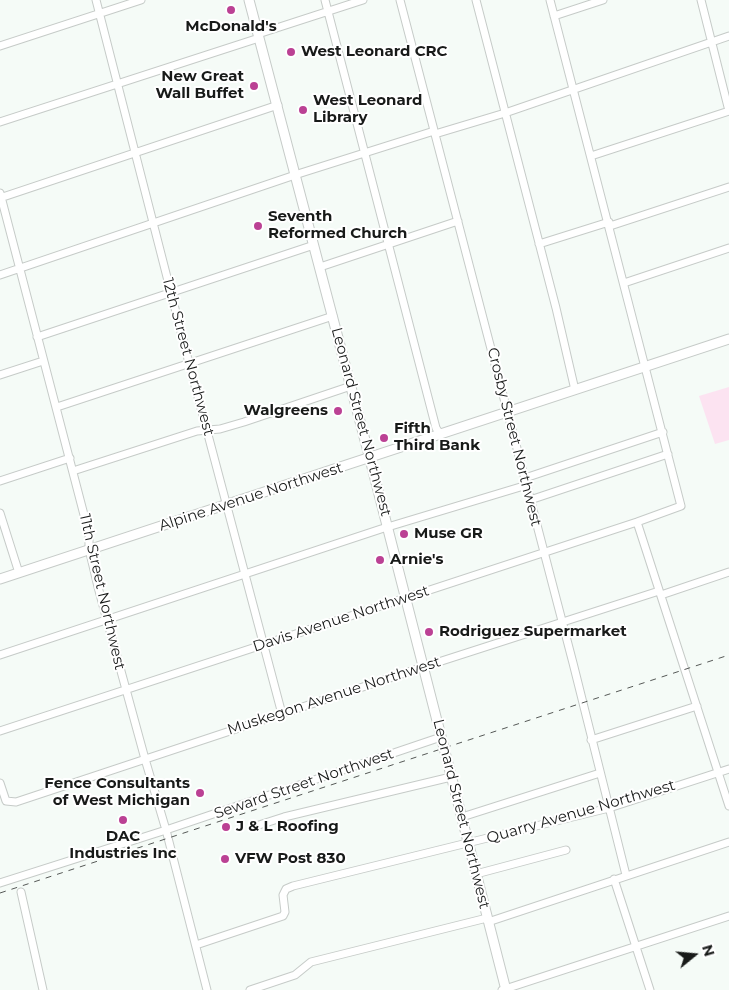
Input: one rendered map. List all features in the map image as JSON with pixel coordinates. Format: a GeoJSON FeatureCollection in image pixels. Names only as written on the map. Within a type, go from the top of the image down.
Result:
{"type":"FeatureCollection","features":[{"type":"Feature","properties":{"kind":"main road","name":"Leonard Street Northwest"},"geometry":{"type":"LineString","coordinates":[[250,0],[442,737],[504,990]]}},
{"type":"Feature","properties":{"kind":"main road","name":"Alpine Avenue Northwest"},"geometry":{"type":"LineString","coordinates":[[0,579],[729,339]]}},
{"type":"Feature","properties":{"kind":"street","name":"12th Street Northwest"},"geometry":{"type":"LineString","coordinates":[[96,0],[116,85],[262,645],[282,714]]}},
{"type":"Feature","properties":{"kind":"street"},"geometry":{"type":"LineString","coordinates":[[0,46],[142,0]]}},
{"type":"Feature","properties":{"kind":"street"},"geometry":{"type":"LineString","coordinates":[[325,0],[434,420],[440,434]]}},
{"type":"Feature","properties":{"kind":"street"},"geometry":{"type":"LineString","coordinates":[[0,122],[116,85],[363,0]]}},
{"type":"Feature","properties":{"kind":"street","name":"Crosby Street Northwest"},"geometry":{"type":"LineString","coordinates":[[400,0],[526,481],[626,875]]}},
{"type":"Feature","properties":{"kind":"street"},"geometry":{"type":"LineString","coordinates":[[476,0],[556,308],[575,390]]}},
{"type":"Feature","properties":{"kind":"street"},"geometry":{"type":"LineString","coordinates":[[530,500],[668,454],[550,0]]}},
{"type":"Feature","properties":{"kind":"street"},"geometry":{"type":"LineString","coordinates":[[554,16],[603,0]]}},
{"type":"Feature","properties":{"kind":"street"},"geometry":{"type":"LineString","coordinates":[[591,156],[729,111],[701,0]]}},
{"type":"Feature","properties":{"kind":"street"},"geometry":{"type":"LineString","coordinates":[[0,275],[365,153],[505,113],[729,36]]}},
{"type":"Feature","properties":{"kind":"street"},"geometry":{"type":"LineString","coordinates":[[0,196],[135,154],[278,105]]}},
{"type":"Feature","properties":{"kind":"street"},"geometry":{"type":"LineString","coordinates":[[539,244],[729,187]]}},
{"type":"Feature","properties":{"kind":"street","name":"11th Street Northwest"},"geometry":{"type":"LineString","coordinates":[[0,196],[70,458],[89,534],[89,549],[107,619],[166,830],[207,990]]}},
{"type":"Feature","properties":{"kind":"street"},"geometry":{"type":"LineString","coordinates":[[320,267],[458,221]]}},
{"type":"Feature","properties":{"kind":"street"},"geometry":{"type":"LineString","coordinates":[[37,337],[314,245]]}},
{"type":"Feature","properties":{"kind":"street"},"geometry":{"type":"LineString","coordinates":[[624,283],[729,248]]}},
{"type":"Feature","properties":{"kind":"street"},"geometry":{"type":"LineString","coordinates":[[57,407],[333,316]]}},
{"type":"Feature","properties":{"kind":"street"},"geometry":{"type":"LineString","coordinates":[[0,375],[44,361]]}},
{"type":"Feature","properties":{"kind":"street"},"geometry":{"type":"LineString","coordinates":[[73,471],[197,431],[220,429],[244,422],[351,386]]}},
{"type":"Feature","properties":{"kind":"street"},"geometry":{"type":"LineString","coordinates":[[0,655],[526,481],[663,432]]}},
{"type":"Feature","properties":{"kind":"street","name":"Davis Avenue Northwest"},"geometry":{"type":"LineString","coordinates":[[0,731],[673,510],[681,506],[668,454]]}},
{"type":"Feature","properties":{"kind":"street"},"geometry":{"type":"LineString","coordinates":[[0,481],[70,458]]}},
{"type":"Feature","properties":{"kind":"street"},"geometry":{"type":"LineString","coordinates":[[0,513],[19,573]]}},
{"type":"Feature","properties":{"kind":"street"},"geometry":{"type":"LineString","coordinates":[[637,522],[729,806]]}},
{"type":"Feature","properties":{"kind":"street","name":"Muskegon Avenue Northwest"},"geometry":{"type":"LineString","coordinates":[[0,783],[6,801],[16,802],[562,622],[729,572]]}},
{"type":"Feature","properties":{"kind":"street"},"geometry":{"type":"LineString","coordinates":[[592,740],[697,706]]}},
{"type":"Feature","properties":{"kind":"street","name":"Seward Street Northwest"},"geometry":{"type":"LineString","coordinates":[[0,882],[166,830],[442,737]]}},
{"type":"Feature","properties":{"kind":"street","name":"Quarry Avenue Northwest"},"geometry":{"type":"LineString","coordinates":[[196,945],[283,916],[285,912],[283,895],[286,889],[293,886],[609,808],[729,769]]}},
{"type":"Feature","properties":{"kind":"street"},"geometry":{"type":"LineString","coordinates":[[462,817],[600,773]]}},
{"type":"Feature","properties":{"kind":"street"},"geometry":{"type":"LineString","coordinates":[[259,825],[284,817],[451,777]]}},
{"type":"Feature","properties":{"kind":"street"},"geometry":{"type":"LineString","coordinates":[[250,990],[290,977],[311,962],[488,920],[729,842]]}},
{"type":"Feature","properties":{"kind":"street"},"geometry":{"type":"LineString","coordinates":[[476,874],[566,850]]}},
{"type":"Feature","properties":{"kind":"street"},"geometry":{"type":"LineString","coordinates":[[614,879],[650,990]]}},
{"type":"Feature","properties":{"kind":"street"},"geometry":{"type":"LineString","coordinates":[[21,892],[43,990]]}},
{"type":"Feature","properties":{"kind":"street"},"geometry":{"type":"LineString","coordinates":[[504,990],[729,916]]}},
{"type":"Feature","properties":{"kind":"shaded area"},"geometry":{"type":"Polygon","coordinates":[[[729,387],[729,440],[715,444],[699,396],[729,387]]]}},
{"type":"Feature","properties":{"kind":"railway"},"geometry":{"type":"LineString","coordinates":[[0,893],[729,655]]}},
{"type":"Feature","properties":{"kind":"place","name":"McDonald's"},"geometry":{"type":"Point","coordinates":[231,10]}},
{"type":"Feature","properties":{"kind":"place","name":"West Leonard CRC"},"geometry":{"type":"Point","coordinates":[291,52]}},
{"type":"Feature","properties":{"kind":"place","name":"New Great Wall Buffet"},"geometry":{"type":"Point","coordinates":[254,86]}},
{"type":"Feature","properties":{"kind":"place","name":"West Leonard Library"},"geometry":{"type":"Point","coordinates":[303,110]}},
{"type":"Feature","properties":{"kind":"place","name":"Seventh Reformed Church"},"geometry":{"type":"Point","coordinates":[258,226]}},
{"type":"Feature","properties":{"kind":"place","name":"Walgreens"},"geometry":{"type":"Point","coordinates":[338,411]}},
{"type":"Feature","properties":{"kind":"place","name":"Fifth Third Bank"},"geometry":{"type":"Point","coordinates":[384,438]}},
{"type":"Feature","properties":{"kind":"place","name":"Muse GR"},"geometry":{"type":"Point","coordinates":[404,534]}},
{"type":"Feature","properties":{"kind":"place","name":"Arnie's"},"geometry":{"type":"Point","coordinates":[380,560]}},
{"type":"Feature","properties":{"kind":"place","name":"Rodriguez Supermarket"},"geometry":{"type":"Point","coordinates":[429,632]}},
{"type":"Feature","properties":{"kind":"place","name":"Fence Consultants of West Michigan"},"geometry":{"type":"Point","coordinates":[200,793]}},
{"type":"Feature","properties":{"kind":"place","name":"DAC Industries Inc"},"geometry":{"type":"Point","coordinates":[123,820]}},
{"type":"Feature","properties":{"kind":"place","name":"J & L Roofing"},"geometry":{"type":"Point","coordinates":[226,827]}},
{"type":"Feature","properties":{"kind":"place","name":"VFW Post 830"},"geometry":{"type":"Point","coordinates":[225,859]}}]}
